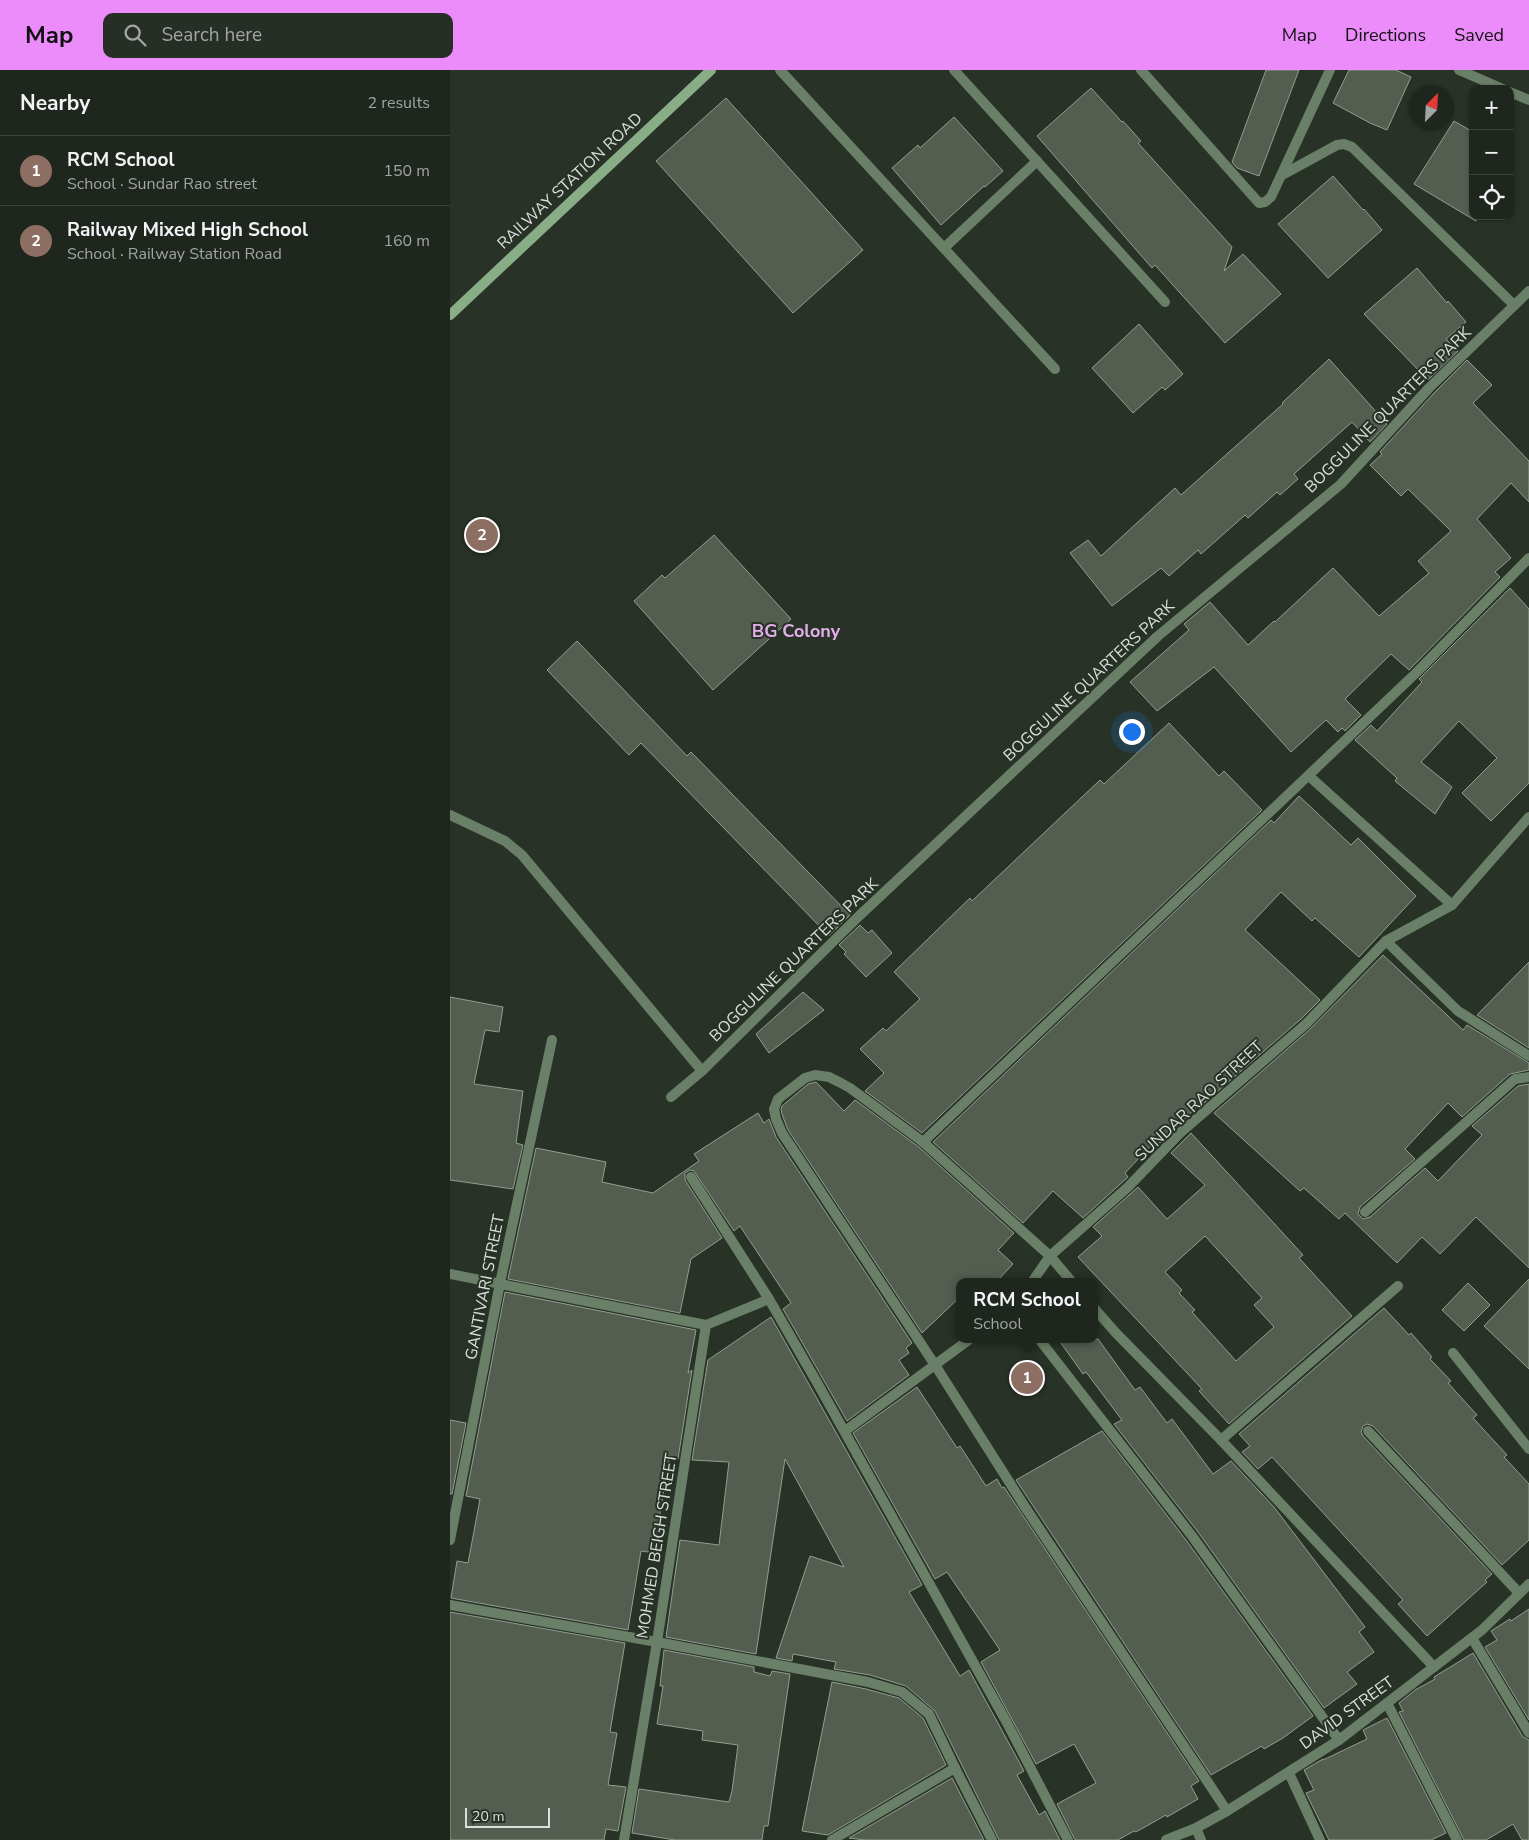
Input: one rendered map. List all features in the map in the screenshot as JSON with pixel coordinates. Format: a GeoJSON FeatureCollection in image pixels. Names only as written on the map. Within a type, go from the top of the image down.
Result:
{"type":"FeatureCollection","features":[{"type":"Feature","properties":{"kind":"street","name":"RAILWAY STATION ROAD"},"geometry":{"type":"LineString","coordinates":[[450,315],[711,70]]}},
{"type":"Feature","properties":{"kind":"street"},"geometry":{"type":"LineString","coordinates":[[780,70],[1055,369]]}},
{"type":"Feature","properties":{"kind":"street"},"geometry":{"type":"LineString","coordinates":[[954,70],[1166,302]]}},
{"type":"Feature","properties":{"kind":"street"},"geometry":{"type":"LineString","coordinates":[[1141,70],[1258,203],[1265,202],[1271,196],[1330,70]]}},
{"type":"Feature","properties":{"kind":"street"},"geometry":{"type":"LineString","coordinates":[[1459,70],[1494,85]]}},
{"type":"Feature","properties":{"kind":"street"},"geometry":{"type":"LineString","coordinates":[[1514,94],[1529,100]]}},
{"type":"Feature","properties":{"kind":"street"},"geometry":{"type":"LineString","coordinates":[[1282,175],[1337,145],[1352,146],[1514,305]]}},
{"type":"Feature","properties":{"kind":"street"},"geometry":{"type":"LineString","coordinates":[[944,248],[1037,162]]}},
{"type":"Feature","properties":{"kind":"street","name":"BOGGULINE QUARTERS PARK"},"geometry":{"type":"LineString","coordinates":[[671,1097],[702,1071],[859,916],[1158,636],[1341,484],[1429,388],[1529,291]]}},
{"type":"Feature","properties":{"kind":"street"},"geometry":{"type":"LineString","coordinates":[[923,1142],[1309,776],[1461,629],[1529,558]]}},
{"type":"Feature","properties":{"kind":"street"},"geometry":{"type":"LineString","coordinates":[[1309,776],[1452,905],[1529,817]]}},
{"type":"Feature","properties":{"kind":"street"},"geometry":{"type":"LineString","coordinates":[[450,815],[505,841],[522,855],[702,1071]]}},
{"type":"Feature","properties":{"kind":"street","name":"SUNDAR RAO STREET"},"geometry":{"type":"LineString","coordinates":[[1035,1278],[1050,1256],[1128,1188],[1180,1133],[1306,1024],[1386,941],[1452,905]]}},
{"type":"Feature","properties":{"kind":"street"},"geometry":{"type":"LineString","coordinates":[[1386,941],[1458,1011],[1529,1056]]}},
{"type":"Feature","properties":{"kind":"street","name":"GANTIVARI STREET"},"geometry":{"type":"LineString","coordinates":[[450,1540],[500,1284],[552,1040]]}},
{"type":"Feature","properties":{"kind":"street"},"geometry":{"type":"LineString","coordinates":[[1069,1278],[1050,1256],[923,1142],[850,1088],[829,1077],[815,1075],[805,1078],[778,1099],[774,1109],[782,1133],[1025,1506],[1227,1811]]}},
{"type":"Feature","properties":{"kind":"street"},"geometry":{"type":"LineString","coordinates":[[1365,1212],[1515,1079],[1529,1077]]}},
{"type":"Feature","properties":{"kind":"street"},"geometry":{"type":"LineString","coordinates":[[691,1177],[769,1299],[845,1431],[1006,1721],[1068,1840]]}},
{"type":"Feature","properties":{"kind":"street"},"geometry":{"type":"LineString","coordinates":[[450,1274],[706,1325],[769,1299]]}},
{"type":"Feature","properties":{"kind":"street"},"geometry":{"type":"LineString","coordinates":[[1221,1440],[1398,1286]]}},
{"type":"Feature","properties":{"kind":"street"},"geometry":{"type":"LineString","coordinates":[[1098,1313],[1116,1334],[1221,1440],[1434,1667]]}},
{"type":"Feature","properties":{"kind":"street","name":"MOHMED BEIGH STREET"},"geometry":{"type":"LineString","coordinates":[[624,1840],[706,1325]]}},
{"type":"Feature","properties":{"kind":"street"},"geometry":{"type":"LineString","coordinates":[[845,1431],[965,1343]]}},
{"type":"Feature","properties":{"kind":"street"},"geometry":{"type":"LineString","coordinates":[[1042,1343],[1192,1536],[1339,1740]]}},
{"type":"Feature","properties":{"kind":"street"},"geometry":{"type":"LineString","coordinates":[[1452,1354],[1529,1449]]}},
{"type":"Feature","properties":{"kind":"street"},"geometry":{"type":"LineString","coordinates":[[1368,1431],[1519,1593]]}},
{"type":"Feature","properties":{"kind":"street","name":"DAVID STREET"},"geometry":{"type":"LineString","coordinates":[[1166,1840],[1196,1828],[1227,1811],[1339,1740],[1472,1638],[1529,1584]]}},
{"type":"Feature","properties":{"kind":"street"},"geometry":{"type":"LineString","coordinates":[[450,1605],[868,1682],[902,1692],[929,1714],[992,1840]]}},
{"type":"Feature","properties":{"kind":"street"},"geometry":{"type":"LineString","coordinates":[[1472,1638],[1529,1733]]}},
{"type":"Feature","properties":{"kind":"street"},"geometry":{"type":"LineString","coordinates":[[1387,1703],[1456,1840]]}},
{"type":"Feature","properties":{"kind":"street"},"geometry":{"type":"LineString","coordinates":[[832,1840],[955,1768]]}},
{"type":"Feature","properties":{"kind":"street"},"geometry":{"type":"LineString","coordinates":[[1289,1773],[1320,1840]]}},
{"type":"Feature","properties":{"kind":"street"},"geometry":{"type":"LineString","coordinates":[[1196,1828],[1201,1840]]}},
{"type":"Feature","properties":{"kind":"building"},"geometry":{"type":"Polygon","coordinates":[[[1266,70],[1299,70],[1259,176],[1237,168],[1232,162],[1266,70]]]}},
{"type":"Feature","properties":{"kind":"building"},"geometry":{"type":"Polygon","coordinates":[[[1349,70],[1396,70],[1411,77],[1387,130],[1333,103],[1349,70]]]}},
{"type":"Feature","properties":{"kind":"building"},"geometry":{"type":"Polygon","coordinates":[[[1091,88],[1141,141],[1138,143],[1232,247],[1224,271],[1243,254],[1281,294],[1225,343],[1155,265],[1152,268],[1037,136],[1091,88]]]}},
{"type":"Feature","properties":{"kind":"building"},"geometry":{"type":"Polygon","coordinates":[[[726,98],[863,250],[793,313],[656,161],[726,98]]]}},
{"type":"Feature","properties":{"kind":"building"},"geometry":{"type":"Polygon","coordinates":[[[954,117],[1003,171],[941,225],[892,168],[918,145],[920,148],[954,117]]]}},
{"type":"Feature","properties":{"kind":"building"},"geometry":{"type":"Polygon","coordinates":[[[1454,121],[1469,130],[1469,217],[1414,184],[1448,130],[1454,130],[1454,121]]]}},
{"type":"Feature","properties":{"kind":"building"},"geometry":{"type":"Polygon","coordinates":[[[1333,176],[1382,230],[1328,278],[1278,224],[1333,176]]]}},
{"type":"Feature","properties":{"kind":"building"},"geometry":{"type":"Polygon","coordinates":[[[1417,268],[1466,322],[1446,339],[1458,351],[1428,380],[1364,314],[1417,268]]]}},
{"type":"Feature","properties":{"kind":"building"},"geometry":{"type":"Polygon","coordinates":[[[1139,324],[1183,374],[1165,390],[1162,387],[1133,413],[1092,368],[1139,324]]]}},
{"type":"Feature","properties":{"kind":"building"},"geometry":{"type":"Polygon","coordinates":[[[1329,359],[1387,424],[1370,442],[1352,422],[1294,474],[1298,479],[1280,495],[1277,492],[1248,518],[1245,515],[1201,554],[1198,550],[1169,576],[1161,568],[1112,606],[1070,553],[1088,540],[1101,556],[1175,488],[1181,495],[1283,404],[1329,359]]]}},
{"type":"Feature","properties":{"kind":"building"},"geometry":{"type":"Polygon","coordinates":[[[1467,360],[1492,385],[1473,403],[1529,461],[1529,502],[1511,483],[1477,519],[1511,558],[1495,572],[1500,577],[1409,670],[1391,654],[1345,699],[1361,715],[1345,731],[1342,728],[1338,732],[1326,720],[1291,752],[1214,667],[1157,711],[1130,682],[1189,630],[1184,624],[1210,602],[1248,645],[1333,568],[1379,616],[1429,573],[1418,561],[1451,531],[1408,489],[1401,496],[1370,465],[1382,454],[1380,452],[1434,393],[1467,360]]]}},
{"type":"Feature","properties":{"kind":"building"},"geometry":{"type":"Polygon","coordinates":[[[714,535],[791,619],[713,690],[634,601],[662,575],[665,578],[714,535]]]}},
{"type":"Feature","properties":{"kind":"building"},"geometry":{"type":"Polygon","coordinates":[[[1510,588],[1529,609],[1529,783],[1491,821],[1462,793],[1497,758],[1459,721],[1421,762],[1452,787],[1435,814],[1395,781],[1397,778],[1355,740],[1371,725],[1377,731],[1422,682],[1419,679],[1510,588]]]}},
{"type":"Feature","properties":{"kind":"building"},"geometry":{"type":"Polygon","coordinates":[[[577,641],[687,756],[691,752],[850,915],[829,936],[641,743],[629,755],[547,670],[577,641]]]}},
{"type":"Feature","properties":{"kind":"building"},"geometry":{"type":"Polygon","coordinates":[[[1169,723],[1219,776],[1224,771],[1262,810],[922,1133],[865,1091],[884,1073],[860,1049],[883,1028],[886,1031],[920,999],[894,972],[970,898],[972,901],[1100,780],[1104,784],[1169,723]]]}},
{"type":"Feature","properties":{"kind":"building"},"geometry":{"type":"Polygon","coordinates":[[[1299,796],[1351,845],[1358,838],[1416,896],[1359,957],[1315,918],[1312,921],[1281,892],[1245,930],[1320,1000],[1301,1019],[1204,1103],[1202,1102],[1160,1143],[1156,1140],[1125,1173],[1128,1177],[1083,1218],[1053,1191],[1023,1223],[933,1142],[1271,820],[1274,823],[1299,796]]]}},
{"type":"Feature","properties":{"kind":"building"},"geometry":{"type":"Polygon","coordinates":[[[860,925],[868,933],[872,930],[892,953],[866,977],[844,954],[846,952],[839,945],[860,925]]]}},
{"type":"Feature","properties":{"kind":"building"},"geometry":{"type":"Polygon","coordinates":[[[1383,955],[1463,1030],[1467,1025],[1529,1063],[1529,1070],[1510,1074],[1462,1117],[1448,1103],[1405,1149],[1415,1159],[1360,1207],[1358,1214],[1363,1219],[1370,1217],[1425,1168],[1438,1181],[1482,1135],[1472,1126],[1518,1086],[1529,1084],[1529,1268],[1476,1217],[1440,1254],[1422,1237],[1397,1263],[1345,1213],[1339,1219],[1304,1188],[1300,1191],[1214,1113],[1310,1029],[1383,955]]]}},
{"type":"Feature","properties":{"kind":"building"},"geometry":{"type":"Polygon","coordinates":[[[1529,962],[1529,1048],[1477,1015],[1529,962]]]}},
{"type":"Feature","properties":{"kind":"building"},"geometry":{"type":"Polygon","coordinates":[[[803,992],[824,1010],[769,1053],[756,1034],[803,992]]]}},
{"type":"Feature","properties":{"kind":"building"},"geometry":{"type":"Polygon","coordinates":[[[450,997],[503,1007],[499,1032],[485,1030],[474,1084],[523,1091],[516,1143],[523,1145],[513,1189],[450,1180],[450,997]]]}},
{"type":"Feature","properties":{"kind":"building"},"geometry":{"type":"Polygon","coordinates":[[[816,1082],[844,1111],[855,1100],[919,1147],[1014,1233],[998,1250],[1013,1264],[1000,1278],[956,1278],[956,1301],[922,1333],[788,1130],[781,1110],[782,1106],[808,1084],[816,1082]]]}},
{"type":"Feature","properties":{"kind":"building"},"geometry":{"type":"Polygon","coordinates":[[[758,1113],[764,1123],[769,1119],[776,1137],[912,1343],[906,1348],[909,1353],[899,1360],[909,1375],[847,1421],[783,1309],[791,1303],[740,1226],[734,1231],[694,1171],[690,1170],[685,1173],[685,1180],[722,1238],[691,1259],[680,1313],[508,1279],[536,1148],[606,1162],[602,1182],[653,1193],[699,1161],[694,1154],[758,1113]]]}},
{"type":"Feature","properties":{"kind":"building"},"geometry":{"type":"Polygon","coordinates":[[[1191,1133],[1303,1255],[1299,1258],[1352,1316],[1229,1424],[1199,1391],[1202,1389],[1078,1257],[1102,1236],[1093,1227],[1138,1187],[1167,1219],[1205,1185],[1171,1153],[1191,1133]],[[1205,1236],[1165,1272],[1182,1290],[1179,1293],[1195,1310],[1192,1312],[1236,1361],[1274,1327],[1254,1305],[1262,1298],[1205,1236]]]}},
{"type":"Feature","properties":{"kind":"building"},"geometry":{"type":"Polygon","coordinates":[[[1529,1279],[1529,1369],[1484,1326],[1529,1279]]]}},
{"type":"Feature","properties":{"kind":"building"},"geometry":{"type":"Polygon","coordinates":[[[1468,1283],[1490,1305],[1464,1331],[1442,1310],[1468,1283]]]}},
{"type":"Feature","properties":{"kind":"building"},"geometry":{"type":"Polygon","coordinates":[[[505,1292],[696,1330],[688,1373],[692,1370],[678,1459],[669,1459],[659,1519],[662,1520],[655,1553],[641,1551],[628,1630],[451,1598],[457,1561],[468,1563],[480,1499],[466,1496],[505,1292]]]}},
{"type":"Feature","properties":{"kind":"building"},"geometry":{"type":"Polygon","coordinates":[[[1384,1308],[1409,1335],[1411,1333],[1432,1357],[1430,1359],[1451,1381],[1448,1383],[1477,1415],[1473,1418],[1507,1455],[1504,1457],[1529,1484],[1529,1540],[1502,1565],[1373,1426],[1367,1424],[1363,1426],[1361,1432],[1363,1436],[1492,1574],[1485,1580],[1487,1582],[1427,1636],[1398,1604],[1403,1600],[1272,1457],[1258,1469],[1242,1452],[1250,1446],[1239,1434],[1384,1308]]]}},
{"type":"Feature","properties":{"kind":"building"},"geometry":{"type":"Polygon","coordinates":[[[771,1317],[922,1585],[909,1592],[960,1676],[969,1670],[1024,1771],[1017,1775],[1039,1815],[1045,1811],[1060,1840],[999,1840],[935,1711],[906,1686],[870,1675],[834,1669],[836,1662],[793,1654],[792,1661],[776,1658],[810,1556],[844,1567],[785,1459],[756,1654],[666,1637],[680,1540],[719,1545],[729,1462],[692,1460],[708,1360],[771,1317]]]}},
{"type":"Feature","properties":{"kind":"building"},"geometry":{"type":"Polygon","coordinates":[[[1098,1339],[1135,1390],[1140,1387],[1167,1423],[1172,1419],[1213,1474],[1231,1461],[1274,1507],[1365,1627],[1359,1632],[1374,1652],[1347,1672],[1357,1684],[1324,1708],[1198,1532],[1114,1424],[1122,1420],[1086,1372],[1083,1374],[1061,1343],[1098,1343],[1098,1339]]]}},
{"type":"Feature","properties":{"kind":"building"},"geometry":{"type":"Polygon","coordinates":[[[917,1387],[957,1448],[960,1446],[986,1486],[997,1479],[1002,1488],[1004,1487],[1199,1781],[1191,1786],[1198,1799],[1167,1817],[1166,1815],[1118,1840],[1075,1840],[1057,1804],[1096,1783],[1074,1744],[1036,1764],[981,1662],[1000,1650],[947,1572],[935,1579],[853,1433],[917,1387]]]}},
{"type":"Feature","properties":{"kind":"building"},"geometry":{"type":"Polygon","coordinates":[[[450,1420],[466,1423],[452,1494],[450,1494],[450,1420]]]}},
{"type":"Feature","properties":{"kind":"building"},"geometry":{"type":"Polygon","coordinates":[[[1102,1431],[1186,1540],[1313,1716],[1264,1749],[1262,1746],[1211,1775],[1016,1480],[1102,1431]]]}},
{"type":"Feature","properties":{"kind":"building"},"geometry":{"type":"Polygon","coordinates":[[[1529,1609],[1529,1720],[1485,1647],[1497,1640],[1491,1631],[1529,1609]]]}},
{"type":"Feature","properties":{"kind":"building"},"geometry":{"type":"Polygon","coordinates":[[[450,1612],[625,1643],[610,1732],[617,1733],[608,1785],[626,1787],[618,1831],[606,1829],[604,1840],[450,1840],[450,1612]]]}},
{"type":"Feature","properties":{"kind":"building"},"geometry":{"type":"Polygon","coordinates":[[[664,1650],[754,1667],[754,1672],[770,1676],[772,1671],[790,1674],[768,1826],[764,1826],[762,1840],[675,1840],[632,1833],[639,1789],[729,1802],[732,1791],[738,1745],[702,1740],[703,1731],[657,1724],[663,1686],[660,1686],[664,1650]]]}},
{"type":"Feature","properties":{"kind":"building"},"geometry":{"type":"Polygon","coordinates":[[[1473,1653],[1523,1737],[1529,1740],[1529,1840],[1522,1840],[1513,1824],[1486,1840],[1464,1840],[1399,1712],[1403,1711],[1399,1703],[1415,1690],[1473,1653]]]}},
{"type":"Feature","properties":{"kind":"building"},"geometry":{"type":"Polygon","coordinates":[[[832,1682],[899,1698],[923,1718],[946,1765],[828,1835],[802,1831],[832,1682]]]}},
{"type":"Feature","properties":{"kind":"building"},"geometry":{"type":"Polygon","coordinates":[[[1387,1718],[1446,1833],[1431,1840],[1329,1840],[1306,1793],[1314,1790],[1304,1770],[1367,1739],[1363,1730],[1387,1718]]]}},
{"type":"Feature","properties":{"kind":"building"},"geometry":{"type":"Polygon","coordinates":[[[952,1778],[984,1840],[865,1840],[849,1838],[952,1778]]]}},
{"type":"Feature","properties":{"kind":"place","name":"Railway Mixed High School"},"geometry":{"type":"Point","coordinates":[482,535]}},
{"type":"Feature","properties":{"kind":"place","name":"RCM School"},"geometry":{"type":"Point","coordinates":[1027,1378]}},
{"type":"Feature","properties":{"kind":"district","name":"BG Colony"},"geometry":{"type":"Point","coordinates":[796,631]}}]}
